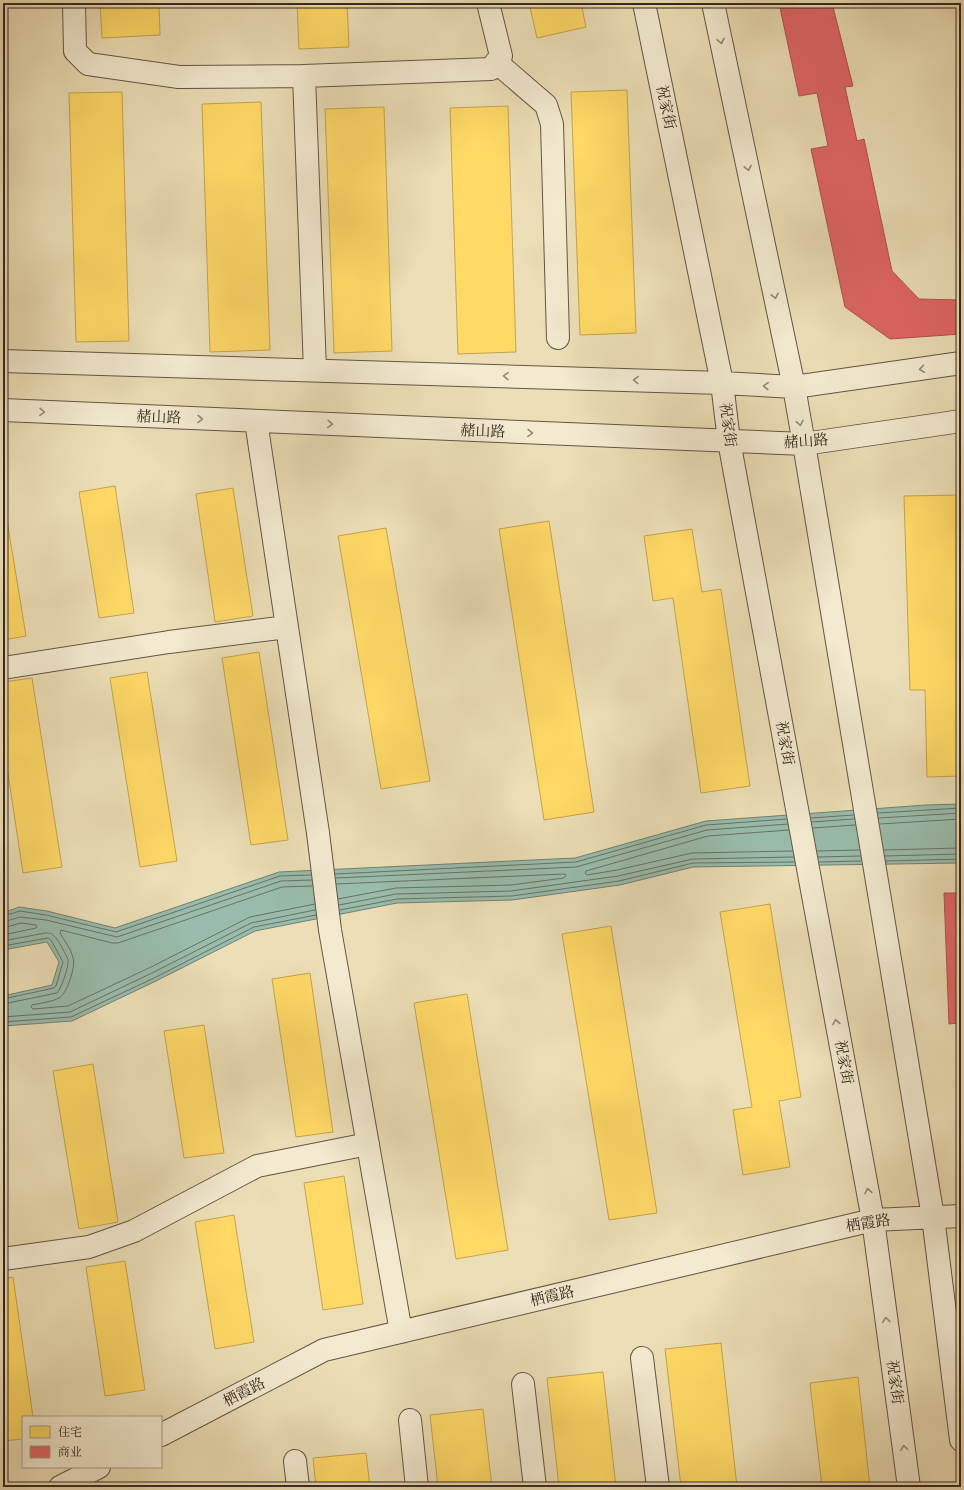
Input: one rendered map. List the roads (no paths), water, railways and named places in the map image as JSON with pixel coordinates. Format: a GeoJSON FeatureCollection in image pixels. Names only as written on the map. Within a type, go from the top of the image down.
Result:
{"type":"FeatureCollection","features":[{"type":"Feature","properties":{"kind":"street"},"geometry":{"type":"LineString","coordinates":[[74,3],[75,51],[88,64],[180,77],[304,76],[491,69],[501,56],[488,3]]}},
{"type":"Feature","properties":{"kind":"street","name":"祝家街"},"geometry":{"type":"LineString","coordinates":[[644,3],[722,383],[730,441],[873,1220],[909,1487]]}},
{"type":"Feature","properties":{"kind":"street"},"geometry":{"type":"LineString","coordinates":[[713,3],[794,387],[804,444],[933,1217],[961,1440]]}},
{"type":"Feature","properties":{"kind":"street"},"geometry":{"type":"LineString","coordinates":[[496,62],[546,106],[552,124],[558,338]]}},
{"type":"Feature","properties":{"kind":"street"},"geometry":{"type":"LineString","coordinates":[[304,76],[315,370]]}},
{"type":"Feature","properties":{"kind":"street"},"geometry":{"type":"LineString","coordinates":[[3,361],[722,383],[794,387],[961,363]]}},
{"type":"Feature","properties":{"kind":"street","name":"赭山路"},"geometry":{"type":"LineString","coordinates":[[3,410],[804,444],[961,421]]}},
{"type":"Feature","properties":{"kind":"street"},"geometry":{"type":"LineString","coordinates":[[256,421],[318,833],[330,930],[400,1332]]}},
{"type":"Feature","properties":{"kind":"street"},"geometry":{"type":"LineString","coordinates":[[3,668],[169,642],[287,626]]}},
{"type":"Feature","properties":{"kind":"street"},"geometry":{"type":"LineString","coordinates":[[3,1259],[89,1247],[134,1231],[257,1166],[368,1144]]}},
{"type":"Feature","properties":{"kind":"street","name":"栖霞路"},"geometry":{"type":"LineString","coordinates":[[162,1434],[324,1350],[873,1220],[961,1216]]}},
{"type":"Feature","properties":{"kind":"street"},"geometry":{"type":"LineString","coordinates":[[642,1358],[658,1487]]}},
{"type":"Feature","properties":{"kind":"street"},"geometry":{"type":"LineString","coordinates":[[523,1384],[535,1487]]}},
{"type":"Feature","properties":{"kind":"street"},"geometry":{"type":"LineString","coordinates":[[410,1420],[417,1487]]}},
{"type":"Feature","properties":{"kind":"street"},"geometry":{"type":"LineString","coordinates":[[295,1461],[298,1487]]}},
{"type":"Feature","properties":{"kind":"street"},"geometry":{"type":"LineString","coordinates":[[60,1487],[97,1468]]}},
{"type":"Feature","properties":{"kind":"water"},"geometry":{"type":"Polygon","coordinates":[[[961,804],[961,863],[693,867],[620,885],[512,900],[397,903],[255,931],[72,1021],[3,1026],[3,996],[52,985],[59,962],[47,942],[3,950],[3,913],[19,907],[47,911],[115,928],[279,872],[575,858],[706,821],[926,805],[961,804]]]}}]}
